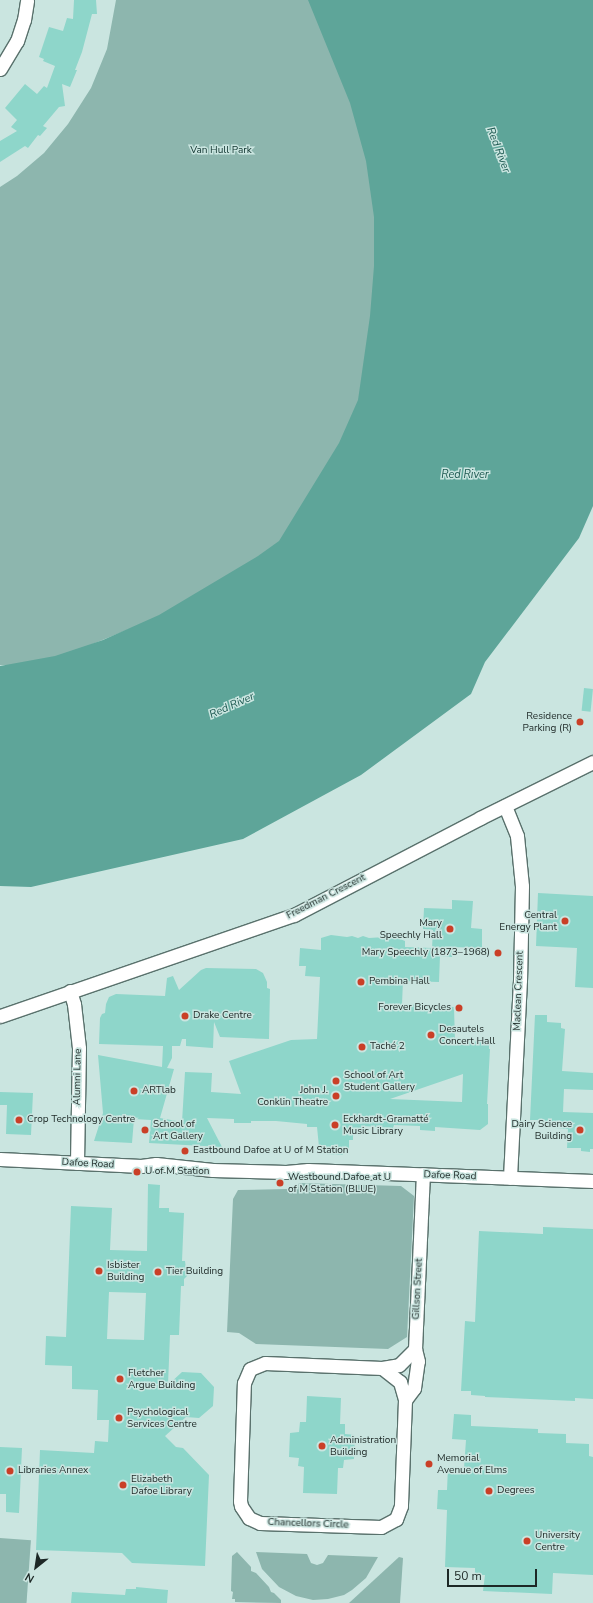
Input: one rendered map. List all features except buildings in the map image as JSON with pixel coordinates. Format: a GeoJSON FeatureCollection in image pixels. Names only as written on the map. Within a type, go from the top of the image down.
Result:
{"type":"FeatureCollection","features":[{"type":"Feature","properties":{"kind":"street"},"geometry":{"type":"LineString","coordinates":[[0,69],[17,41],[24,20],[27,0]]}},
{"type":"Feature","properties":{"kind":"street","name":"Freedman Crescent"},"geometry":{"type":"LineString","coordinates":[[0,1016],[294,915],[593,762]]}},
{"type":"Feature","properties":{"kind":"street","name":"Maclean Crescent"},"geometry":{"type":"LineString","coordinates":[[505,806],[517,836],[522,886],[520,980],[510,1178]]}},
{"type":"Feature","properties":{"kind":"street","name":"Alumni Lane"},"geometry":{"type":"LineString","coordinates":[[70,992],[74,1004],[79,1048],[77,1163]]}},
{"type":"Feature","properties":{"kind":"street","name":"Dafoe Road"},"geometry":{"type":"LineString","coordinates":[[0,1159],[140,1166],[156,1164],[175,1165],[184,1161],[300,1166],[308,1170],[593,1181]]}},
{"type":"Feature","properties":{"kind":"street","name":"Gillson Street"},"geometry":{"type":"LineString","coordinates":[[405,1400],[414,1388],[418,1361],[415,1349],[423,1174]]}},
{"type":"Feature","properties":{"kind":"street","name":"Chancellors Circle"},"geometry":{"type":"LineString","coordinates":[[382,1368],[400,1382],[405,1400],[401,1506],[396,1519],[382,1527],[260,1523],[249,1518],[241,1506],[240,1501],[244,1383],[250,1369],[265,1363],[382,1368],[399,1365],[415,1349]]}},
{"type":"Feature","properties":{"kind":"green space","name":"Van Hull Park"},"geometry":{"type":"Polygon","coordinates":[[[116,0],[318,0],[378,171],[382,371],[299,530],[225,590],[41,665],[0,665],[0,187],[17,176],[44,153],[68,124],[91,88],[107,49],[116,0]]]}},
{"type":"Feature","properties":{"kind":"green space"},"geometry":{"type":"Polygon","coordinates":[[[300,1183],[401,1186],[414,1196],[407,1337],[388,1349],[256,1344],[239,1333],[227,1332],[233,1199],[238,1190],[288,1189],[300,1183]]]}},
{"type":"Feature","properties":{"kind":"green space"},"geometry":{"type":"Polygon","coordinates":[[[0,1538],[31,1540],[27,1603],[0,1603],[0,1538]]]}},
{"type":"Feature","properties":{"kind":"green space"},"geometry":{"type":"Polygon","coordinates":[[[237,1552],[251,1567],[251,1571],[256,1573],[269,1587],[271,1592],[281,1600],[281,1603],[235,1602],[235,1599],[232,1599],[232,1556],[237,1552]]]}},
{"type":"Feature","properties":{"kind":"green space"},"geometry":{"type":"Polygon","coordinates":[[[256,1552],[307,1554],[311,1563],[317,1565],[323,1563],[328,1555],[378,1557],[366,1578],[352,1590],[344,1595],[328,1599],[313,1600],[296,1596],[279,1587],[262,1569],[256,1552]]]}},
{"type":"Feature","properties":{"kind":"green space"},"geometry":{"type":"Polygon","coordinates":[[[399,1557],[403,1558],[400,1603],[349,1603],[399,1557]]]}},
{"type":"Feature","properties":{"kind":"water","name":"Red River"},"geometry":{"type":"Polygon","coordinates":[[[308,0],[593,0],[593,506],[579,538],[485,662],[471,694],[361,775],[243,839],[31,887],[0,886],[0,666],[55,656],[103,640],[159,615],[258,556],[279,541],[339,443],[358,400],[370,316],[374,266],[374,217],[366,161],[350,103],[308,0]]]}},
{"type":"Feature","properties":{"kind":"place","name":"Residence Parking (R)"},"geometry":{"type":"Point","coordinates":[580,722]}},
{"type":"Feature","properties":{"kind":"place","name":"Central Energy Plant"},"geometry":{"type":"Point","coordinates":[565,921]}},
{"type":"Feature","properties":{"kind":"place","name":"Mary Speechly Hall"},"geometry":{"type":"Point","coordinates":[450,929]}},
{"type":"Feature","properties":{"kind":"place","name":"Mary Speechly (1873–1968)"},"geometry":{"type":"Point","coordinates":[498,953]}},
{"type":"Feature","properties":{"kind":"place","name":"Pembina Hall"},"geometry":{"type":"Point","coordinates":[361,982]}},
{"type":"Feature","properties":{"kind":"place","name":"Forever Bicycles"},"geometry":{"type":"Point","coordinates":[459,1008]}},
{"type":"Feature","properties":{"kind":"place","name":"Drake Centre"},"geometry":{"type":"Point","coordinates":[185,1016]}},
{"type":"Feature","properties":{"kind":"place","name":"Desautels Concert Hall"},"geometry":{"type":"Point","coordinates":[431,1035]}},
{"type":"Feature","properties":{"kind":"place","name":"Taché 2"},"geometry":{"type":"Point","coordinates":[362,1047]}},
{"type":"Feature","properties":{"kind":"place","name":"School of Art Student Gallery"},"geometry":{"type":"Point","coordinates":[336,1081]}},
{"type":"Feature","properties":{"kind":"place","name":"ARTlab"},"geometry":{"type":"Point","coordinates":[134,1091]}},
{"type":"Feature","properties":{"kind":"place","name":"John J. Conklin Theatre"},"geometry":{"type":"Point","coordinates":[336,1096]}},
{"type":"Feature","properties":{"kind":"place","name":"Crop Technology Centre"},"geometry":{"type":"Point","coordinates":[19,1120]}},
{"type":"Feature","properties":{"kind":"place","name":"Eckhardt-Gramatté Music Library"},"geometry":{"type":"Point","coordinates":[335,1125]}},
{"type":"Feature","properties":{"kind":"place","name":"School of Art Gallery"},"geometry":{"type":"Point","coordinates":[145,1130]}},
{"type":"Feature","properties":{"kind":"place","name":"Dairy Science Building"},"geometry":{"type":"Point","coordinates":[580,1130]}},
{"type":"Feature","properties":{"kind":"place","name":"Eastbound Dafoe at U of M Station"},"geometry":{"type":"Point","coordinates":[185,1151]}},
{"type":"Feature","properties":{"kind":"place","name":"U of M Station"},"geometry":{"type":"Point","coordinates":[137,1172]}},
{"type":"Feature","properties":{"kind":"place","name":"Westbound Dafoe at U of M Station (BLUE)"},"geometry":{"type":"Point","coordinates":[280,1183]}},
{"type":"Feature","properties":{"kind":"place","name":"Isbister Building"},"geometry":{"type":"Point","coordinates":[99,1271]}},
{"type":"Feature","properties":{"kind":"place","name":"Tier Building"},"geometry":{"type":"Point","coordinates":[158,1272]}},
{"type":"Feature","properties":{"kind":"place","name":"Fletcher Argue Building"},"geometry":{"type":"Point","coordinates":[120,1379]}},
{"type":"Feature","properties":{"kind":"place","name":"Psychological Services Centre"},"geometry":{"type":"Point","coordinates":[119,1418]}},
{"type":"Feature","properties":{"kind":"place","name":"Administration Building"},"geometry":{"type":"Point","coordinates":[322,1446]}},
{"type":"Feature","properties":{"kind":"place","name":"Memorial Avenue of Elms"},"geometry":{"type":"Point","coordinates":[429,1464]}},
{"type":"Feature","properties":{"kind":"place","name":"Libraries Annex"},"geometry":{"type":"Point","coordinates":[10,1471]}},
{"type":"Feature","properties":{"kind":"place","name":"Elizabeth Dafoe Library"},"geometry":{"type":"Point","coordinates":[123,1485]}},
{"type":"Feature","properties":{"kind":"place","name":"Degrees"},"geometry":{"type":"Point","coordinates":[489,1491]}},
{"type":"Feature","properties":{"kind":"place","name":"University Centre"},"geometry":{"type":"Point","coordinates":[527,1541]}}]}
